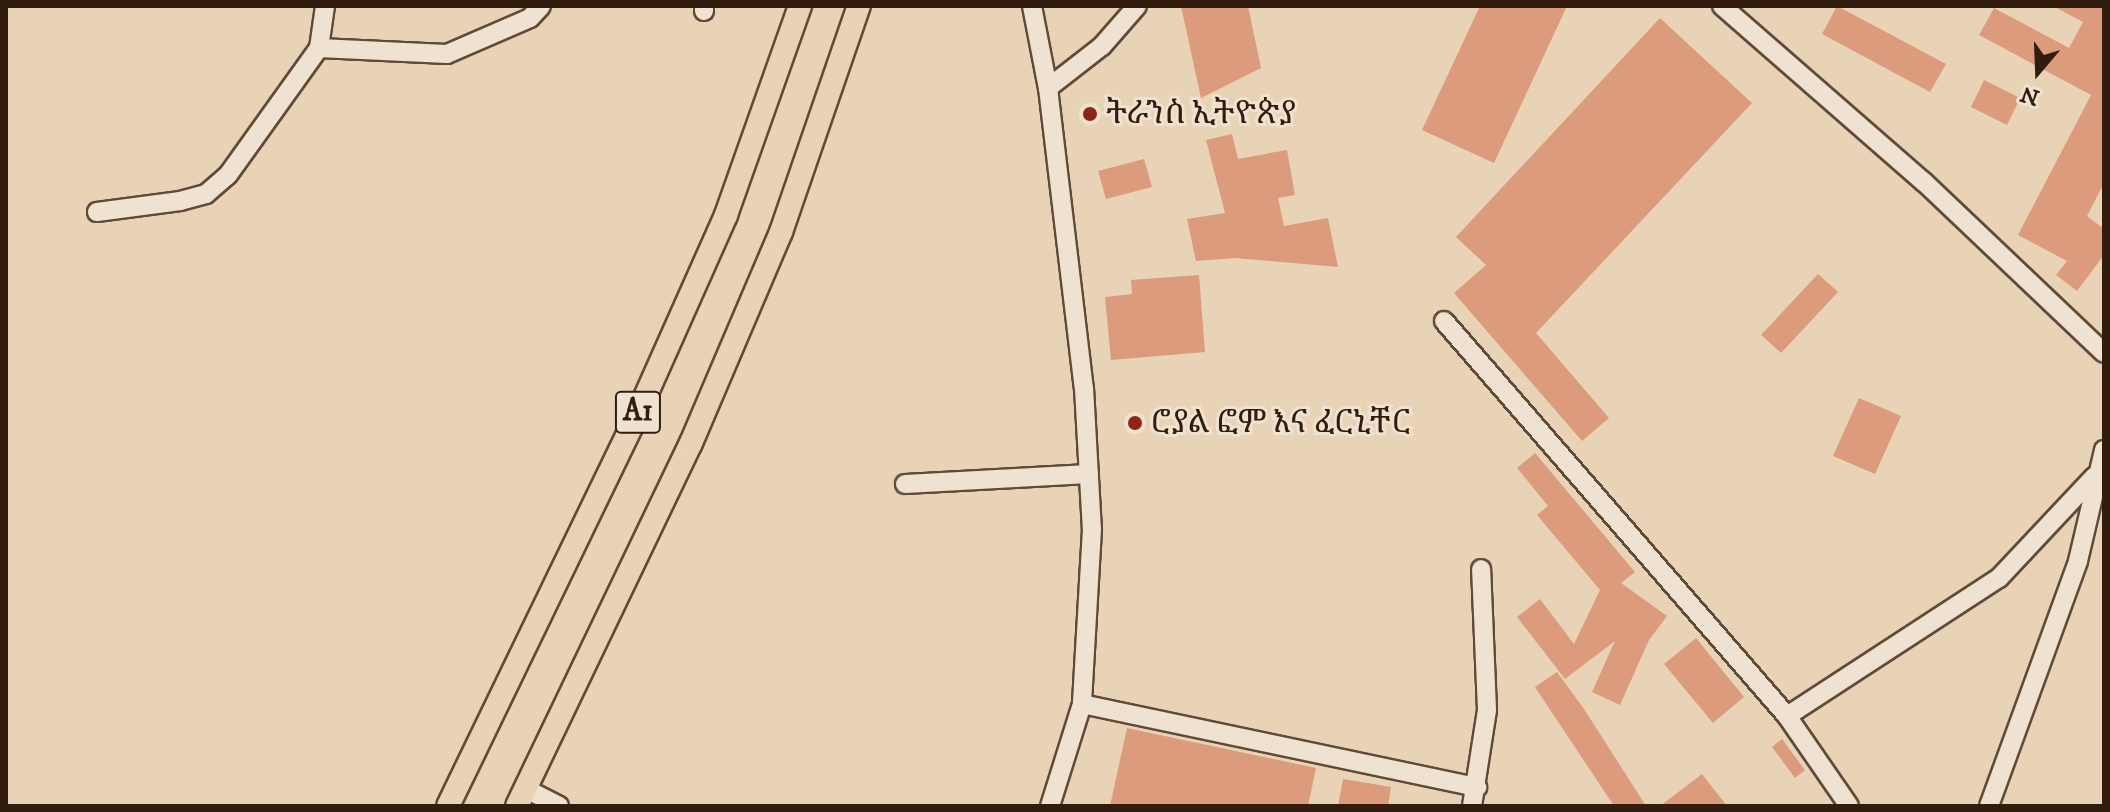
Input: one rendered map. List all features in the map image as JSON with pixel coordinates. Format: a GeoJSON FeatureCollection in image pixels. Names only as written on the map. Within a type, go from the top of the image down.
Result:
{"type":"FeatureCollection","features":[{"type":"Feature","properties":{"kind":"main road","name":"A1"},"geometry":{"type":"LineString","coordinates":[[448,806],[719,230],[800,6]]}},
{"type":"Feature","properties":{"kind":"main road","name":"A1"},"geometry":{"type":"LineString","coordinates":[[522,798],[691,443],[775,246],[859,6]]}},
{"type":"Feature","properties":{"kind":"street"},"geometry":{"type":"LineString","coordinates":[[97,212],[135,210],[206,194],[228,175],[319,48],[325,6]]}},
{"type":"Feature","properties":{"kind":"street"},"geometry":{"type":"LineString","coordinates":[[319,48],[447,54],[530,18],[541,6]]}},
{"type":"Feature","properties":{"kind":"street"},"geometry":{"type":"LineString","coordinates":[[1032,6],[1048,88],[1084,388],[1092,529],[1082,704],[1050,806]]}},
{"type":"Feature","properties":{"kind":"street"},"geometry":{"type":"LineString","coordinates":[[1048,88],[1102,46],[1137,6]]}},
{"type":"Feature","properties":{"kind":"street"},"geometry":{"type":"LineString","coordinates":[[1722,6],[1924,182],[2104,353]]}},
{"type":"Feature","properties":{"kind":"street"},"geometry":{"type":"LineString","coordinates":[[1444,321],[1787,716],[1849,806]]}},
{"type":"Feature","properties":{"kind":"street"},"geometry":{"type":"LineString","coordinates":[[1989,806],[2078,561],[2094,477],[2104,450]]}},
{"type":"Feature","properties":{"kind":"street"},"geometry":{"type":"LineString","coordinates":[[905,484],[1089,474]]}},
{"type":"Feature","properties":{"kind":"street"},"geometry":{"type":"LineString","coordinates":[[1787,716],[1999,578],[2094,477]]}},
{"type":"Feature","properties":{"kind":"street"},"geometry":{"type":"LineString","coordinates":[[1472,806],[1487,710],[1481,569]]}},
{"type":"Feature","properties":{"kind":"street"},"geometry":{"type":"LineString","coordinates":[[1082,704],[1477,787]]}},
{"type":"Feature","properties":{"kind":"street"},"geometry":{"type":"LineString","coordinates":[[522,798],[559,806]]}},
{"type":"Feature","properties":{"kind":"building"},"geometry":{"type":"Polygon","coordinates":[[[1181,6],[1248,6],[1261,68],[1201,98],[1181,6]]]}},
{"type":"Feature","properties":{"kind":"building"},"geometry":{"type":"Polygon","coordinates":[[[1480,6],[1567,6],[1494,163],[1422,130],[1480,6]]]}},
{"type":"Feature","properties":{"kind":"building"},"geometry":{"type":"Polygon","coordinates":[[[1837,6],[1946,64],[1930,92],[1822,34],[1837,6]]]}},
{"type":"Feature","properties":{"kind":"building"},"geometry":{"type":"Polygon","coordinates":[[[2053,6],[2104,6],[2104,183],[2087,216],[2104,229],[2104,255],[2077,291],[2056,275],[2067,261],[2018,235],[2091,95],[1979,35],[1994,8],[2069,48],[2083,22],[2053,6]]]}},
{"type":"Feature","properties":{"kind":"building"},"geometry":{"type":"Polygon","coordinates":[[[1660,18],[1752,103],[1536,333],[1609,418],[1582,441],[1454,293],[1486,265],[1456,237],[1660,18]]]}},
{"type":"Feature","properties":{"kind":"building"},"geometry":{"type":"Polygon","coordinates":[[[1984,80],[2020,98],[2007,125],[1971,107],[1984,80]]]}},
{"type":"Feature","properties":{"kind":"building"},"geometry":{"type":"Polygon","coordinates":[[[1232,134],[1238,159],[1287,150],[1295,195],[1278,198],[1284,226],[1328,218],[1338,267],[1235,258],[1196,261],[1187,219],[1225,213],[1206,140],[1232,134]]]}},
{"type":"Feature","properties":{"kind":"building"},"geometry":{"type":"Polygon","coordinates":[[[1144,159],[1152,187],[1106,199],[1098,171],[1144,159]]]}},
{"type":"Feature","properties":{"kind":"building"},"geometry":{"type":"Polygon","coordinates":[[[1818,274],[1838,292],[1781,353],[1761,335],[1818,274]]]}},
{"type":"Feature","properties":{"kind":"building"},"geometry":{"type":"Polygon","coordinates":[[[1199,275],[1205,352],[1111,360],[1105,297],[1132,294],[1131,280],[1199,275]]]}},
{"type":"Feature","properties":{"kind":"building"},"geometry":{"type":"Polygon","coordinates":[[[1859,398],[1901,416],[1875,474],[1833,456],[1859,398]]]}},
{"type":"Feature","properties":{"kind":"building"},"geometry":{"type":"Polygon","coordinates":[[[1535,453],[1635,572],[1621,583],[1667,616],[1649,640],[1620,705],[1592,692],[1615,641],[1565,679],[1517,617],[1540,599],[1574,644],[1600,590],[1537,515],[1548,506],[1517,468],[1535,453]]]}},
{"type":"Feature","properties":{"kind":"building"},"geometry":{"type":"Polygon","coordinates":[[[1696,638],[1744,697],[1713,723],[1664,664],[1696,638]]]}},
{"type":"Feature","properties":{"kind":"building"},"geometry":{"type":"Polygon","coordinates":[[[1557,672],[1646,806],[1614,806],[1535,687],[1557,672]]]}},
{"type":"Feature","properties":{"kind":"building"},"geometry":{"type":"Polygon","coordinates":[[[1127,728],[1316,768],[1308,806],[1110,806],[1127,728]]]}},
{"type":"Feature","properties":{"kind":"building"},"geometry":{"type":"Polygon","coordinates":[[[1782,739],[1805,770],[1795,778],[1772,747],[1782,739]]]}},
{"type":"Feature","properties":{"kind":"building"},"geometry":{"type":"Polygon","coordinates":[[[1702,774],[1727,806],[1660,806],[1702,774]]]}},
{"type":"Feature","properties":{"kind":"building"},"geometry":{"type":"Polygon","coordinates":[[[1343,779],[1391,787],[1388,806],[1338,806],[1343,779]]]}},
{"type":"Feature","properties":{"kind":"place","name":"ትራንስ ኢትዮጵያ"},"geometry":{"type":"Point","coordinates":[1090,114]}},
{"type":"Feature","properties":{"kind":"place","name":"ሮያል ፎም እና ፈርኒቸር"},"geometry":{"type":"Point","coordinates":[1135,423]}}]}
